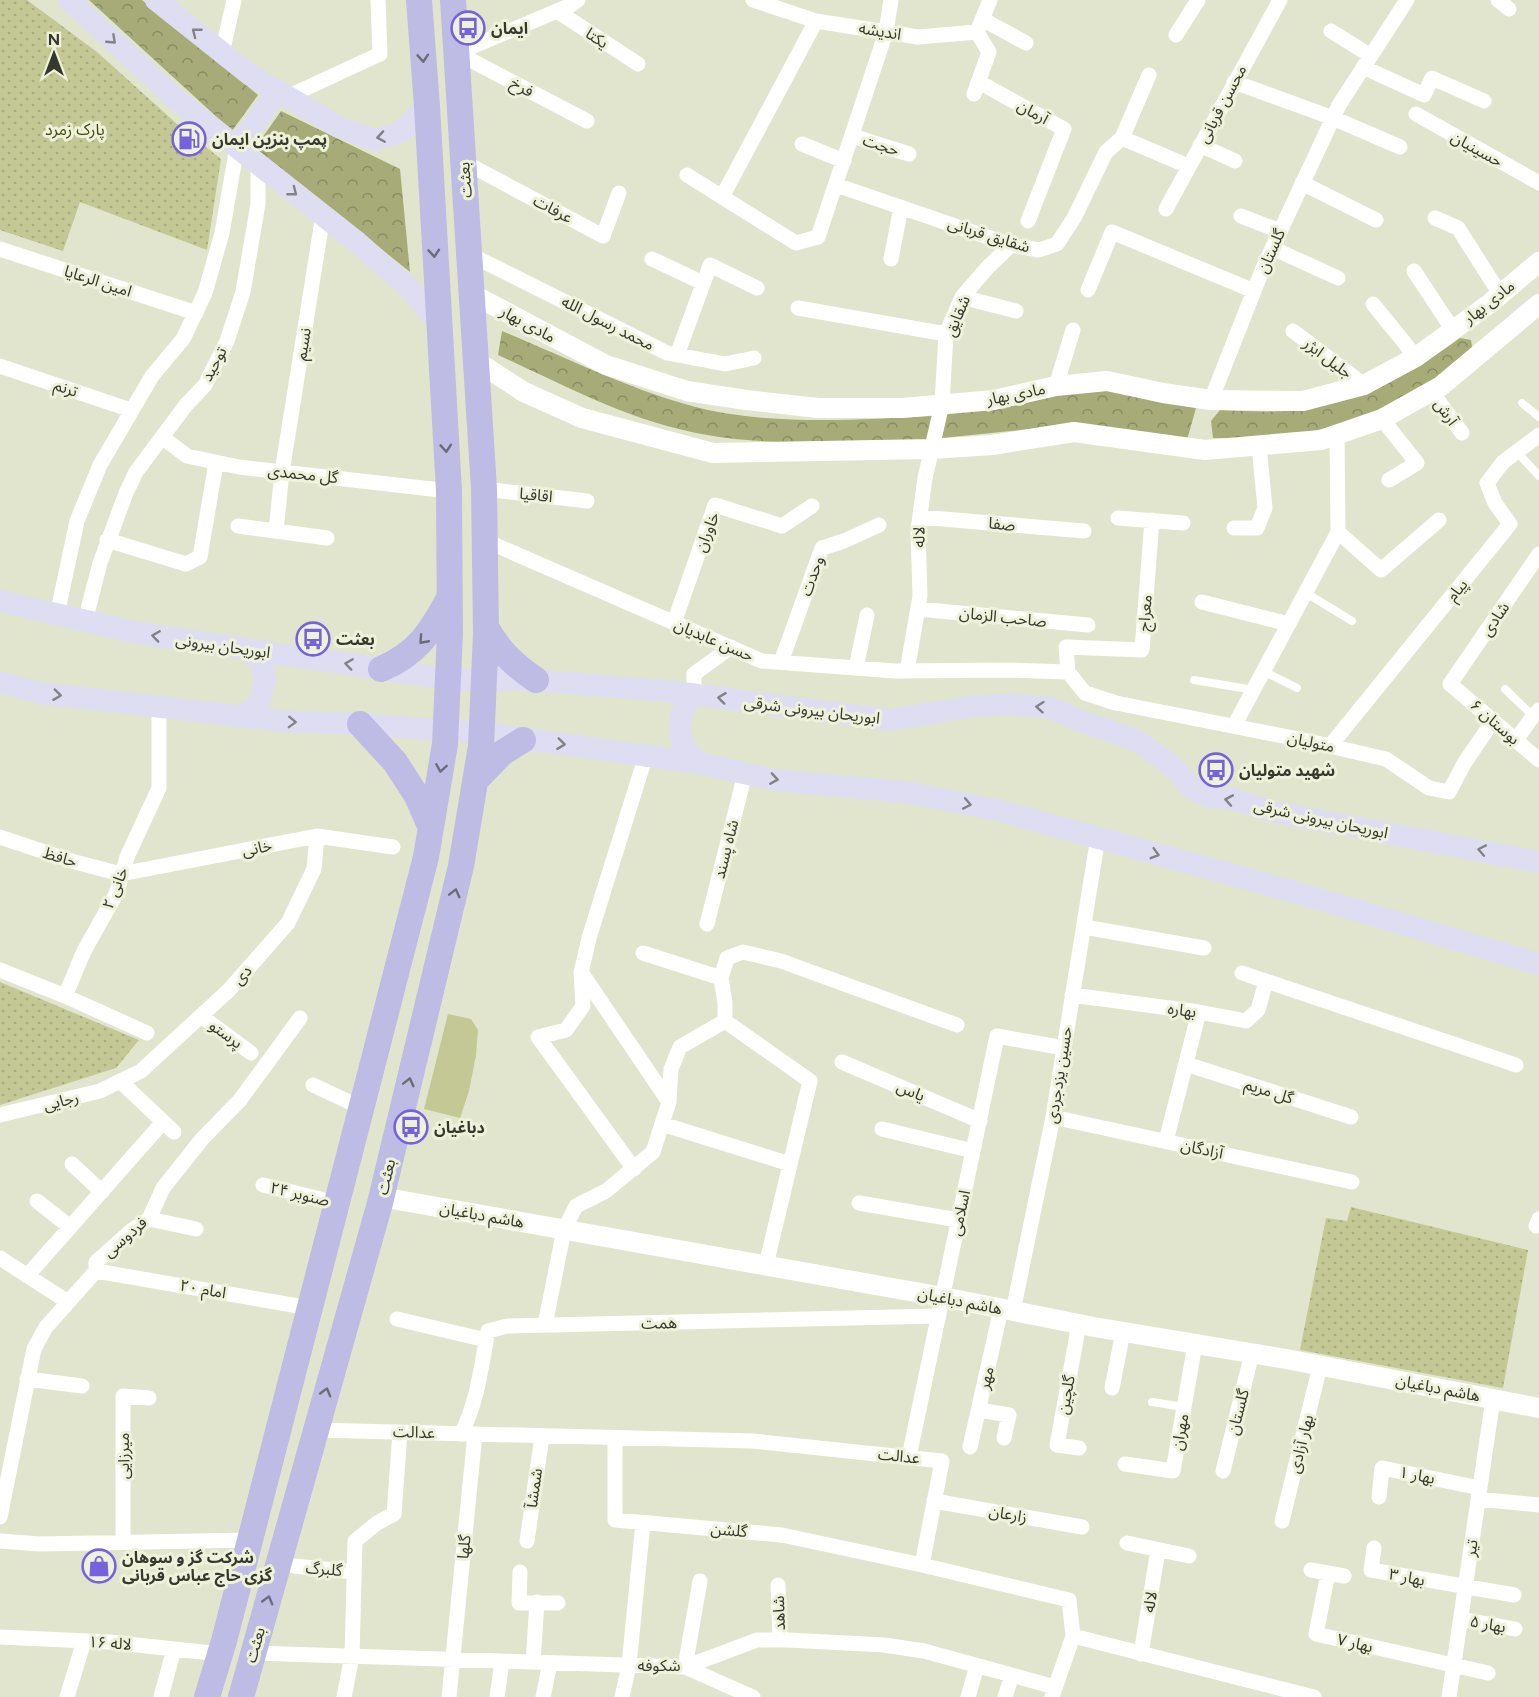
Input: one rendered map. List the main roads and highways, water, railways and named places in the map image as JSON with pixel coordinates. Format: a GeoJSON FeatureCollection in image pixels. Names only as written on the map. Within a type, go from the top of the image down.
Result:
{"type":"FeatureCollection","features":[{"type":"Feature","properties":{"kind":"main road"},"geometry":{"type":"LineString","coordinates":[[69,0],[176,99],[323,215],[409,288],[439,324]]}},
{"type":"Feature","properties":{"kind":"main road"},"geometry":{"type":"LineString","coordinates":[[156,0],[249,74],[339,127],[375,140],[401,132],[427,106]]}},
{"type":"Feature","properties":{"kind":"main road","name":"بعثت"},"geometry":{"type":"LineString","coordinates":[[207,1697],[250,1540],[426,857],[445,744],[450,597],[449,491],[419,0]]}},
{"type":"Feature","properties":{"kind":"main road","name":"بعثت"},"geometry":{"type":"LineString","coordinates":[[241,1697],[381,1197],[461,866],[482,733],[486,627],[484,489],[453,0]]}},
{"type":"Feature","properties":{"kind":"main road"},"geometry":{"type":"LineString","coordinates":[[237,147],[283,94]]}},
{"type":"Feature","properties":{"kind":"main road"},"geometry":{"type":"LineString","coordinates":[[381,669],[396,663],[414,650],[432,630],[450,597]]}},
{"type":"Feature","properties":{"kind":"main road","name":"ابوریحان بیرونی"},"geometry":{"type":"LineString","coordinates":[[0,601],[138,633],[448,679],[484,681]]}},
{"type":"Feature","properties":{"kind":"main road"},"geometry":{"type":"LineString","coordinates":[[486,627],[498,648],[511,662],[536,680]]}},
{"type":"Feature","properties":{"kind":"main road"},"geometry":{"type":"LineString","coordinates":[[242,717],[259,703],[265,680],[262,665],[249,650]]}},
{"type":"Feature","properties":{"kind":"main road","name":"ابوریحان بیرونی شرقی"},"geometry":{"type":"LineString","coordinates":[[484,681],[518,679],[668,691],[890,720],[975,706],[1010,704],[1052,708],[1078,720],[1136,740],[1172,766],[1190,788],[1210,797],[1233,799],[1270,812],[1539,862]]}},
{"type":"Feature","properties":{"kind":"main road"},"geometry":{"type":"LineString","coordinates":[[0,682],[40,693],[242,717],[482,733],[699,763],[775,780],[905,792],[997,810],[1098,837],[1539,964]]}},
{"type":"Feature","properties":{"kind":"main road"},"geometry":{"type":"LineString","coordinates":[[694,695],[688,701],[680,717],[680,735],[686,751],[699,763]]}},
{"type":"Feature","properties":{"kind":"main road"},"geometry":{"type":"LineString","coordinates":[[360,724],[395,762],[417,796],[431,828]]}},
{"type":"Feature","properties":{"kind":"main road"},"geometry":{"type":"LineString","coordinates":[[475,782],[501,753],[523,740]]}},
{"type":"Feature","properties":{"kind":"place","name":"ایمان"},"geometry":{"type":"Point","coordinates":[468,28]}},
{"type":"Feature","properties":{"kind":"place","name":"پمپ بنزین ایمان"},"geometry":{"type":"Point","coordinates":[189,139]}},
{"type":"Feature","properties":{"kind":"place","name":"بعثت"},"geometry":{"type":"Point","coordinates":[313,639]}},
{"type":"Feature","properties":{"kind":"place","name":"شهید متولیان"},"geometry":{"type":"Point","coordinates":[1216,770]}},
{"type":"Feature","properties":{"kind":"place","name":"دباغیان"},"geometry":{"type":"Point","coordinates":[411,1127]}},
{"type":"Feature","properties":{"kind":"place","name":"شرکت گز و سوهان گزی حاج عباس قربانی"},"geometry":{"type":"Point","coordinates":[99,1566]}},
{"type":"Feature","properties":{"kind":"park label","name":"پارک زمرد"},"geometry":{"type":"Point","coordinates":[75,129]}}]}
